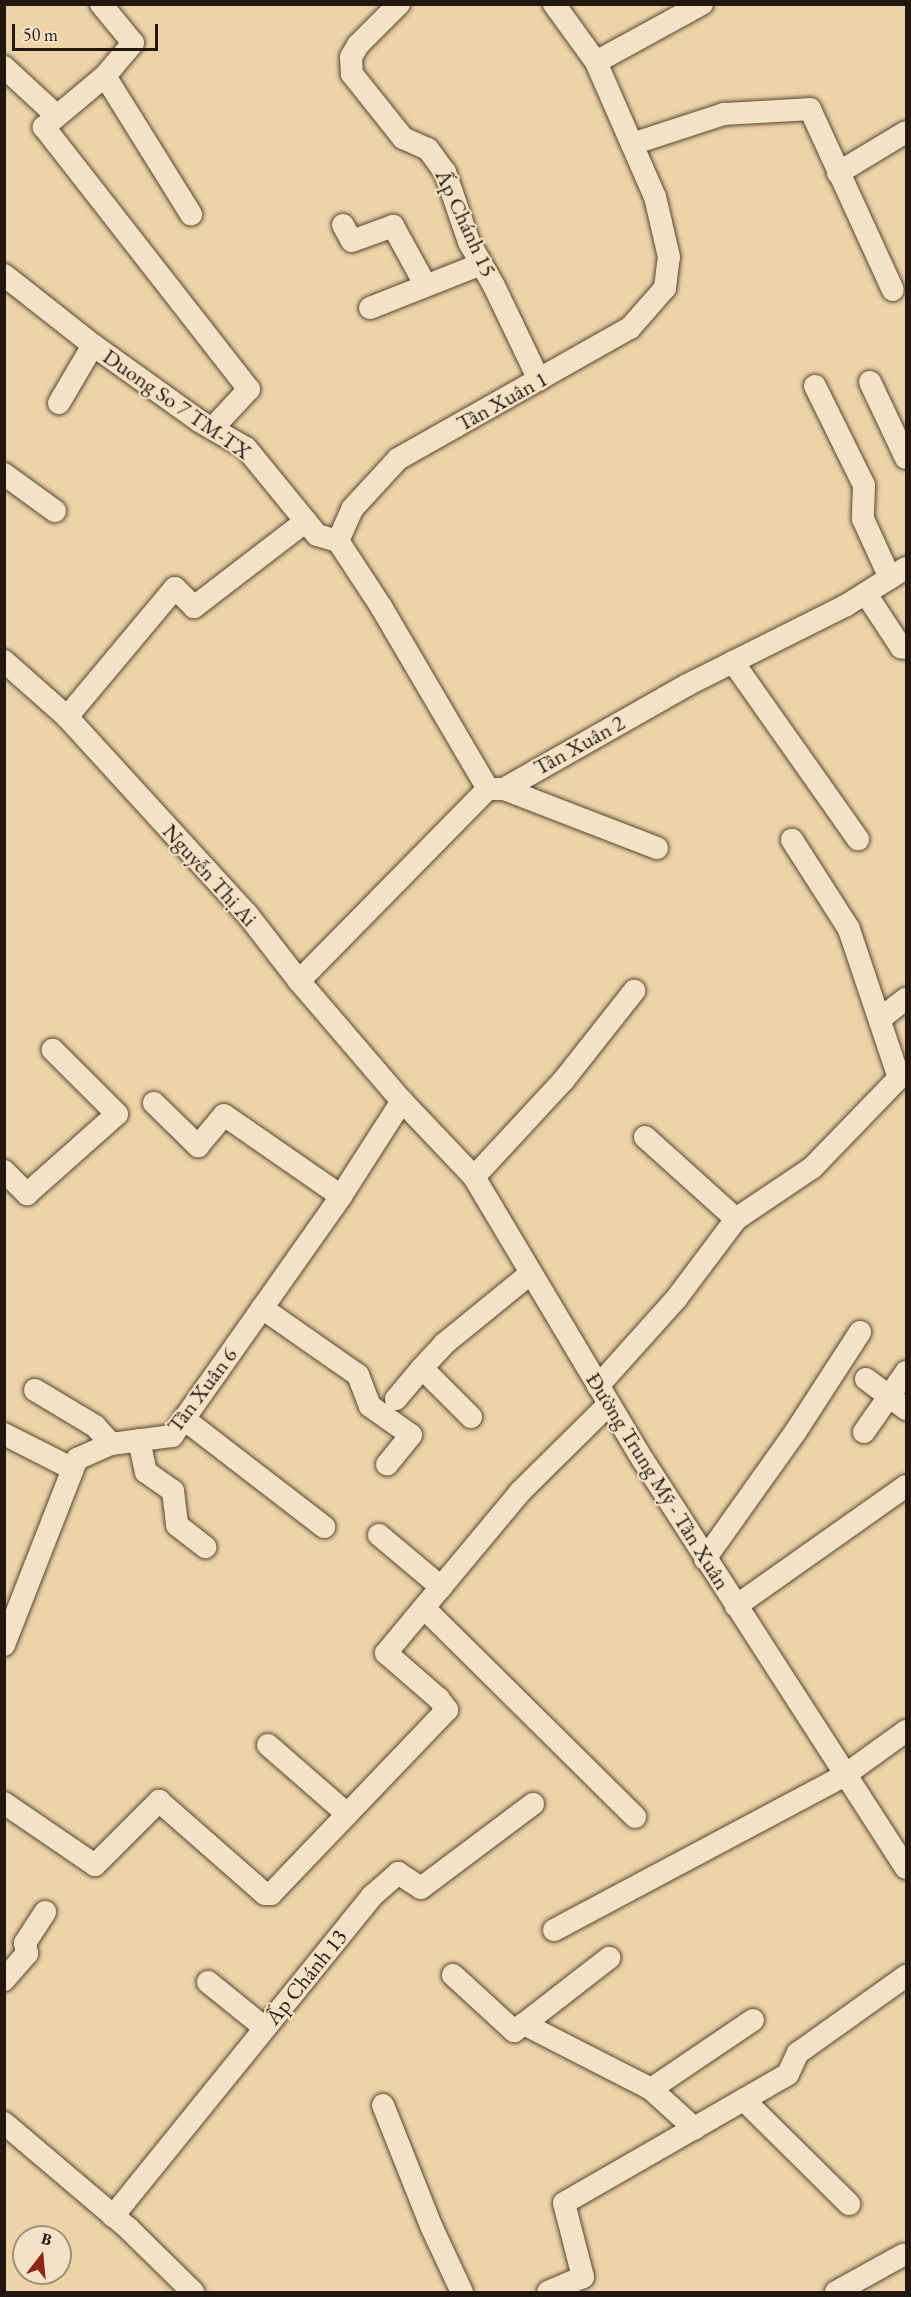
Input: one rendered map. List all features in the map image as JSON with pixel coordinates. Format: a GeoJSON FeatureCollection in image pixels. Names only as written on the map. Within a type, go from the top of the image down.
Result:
{"type":"FeatureCollection","features":[{"type":"Feature","properties":{"kind":"street"},"geometry":{"type":"LineString","coordinates":[[101,4],[133,43],[105,76],[44,127],[249,390],[212,429]]}},
{"type":"Feature","properties":{"kind":"street","name":"Ấp Chánh 15"},"geometry":{"type":"LineString","coordinates":[[399,4],[358,45],[351,57],[352,74],[403,138],[428,149],[445,172],[469,242],[494,285],[539,380]]}},
{"type":"Feature","properties":{"kind":"street","name":"Tân Xuân 1"},"geometry":{"type":"LineString","coordinates":[[338,541],[352,509],[398,459],[630,328],[664,288],[669,257],[655,197],[596,62],[554,4]]}},
{"type":"Feature","properties":{"kind":"street"},"geometry":{"type":"LineString","coordinates":[[596,62],[702,4]]}},
{"type":"Feature","properties":{"kind":"street"},"geometry":{"type":"LineString","coordinates":[[4,67],[57,116]]}},
{"type":"Feature","properties":{"kind":"street"},"geometry":{"type":"LineString","coordinates":[[105,76],[191,214]]}},
{"type":"Feature","properties":{"kind":"street"},"geometry":{"type":"LineString","coordinates":[[632,144],[724,114],[810,109],[893,290]]}},
{"type":"Feature","properties":{"kind":"street"},"geometry":{"type":"LineString","coordinates":[[838,173],[906,132]]}},
{"type":"Feature","properties":{"kind":"street"},"geometry":{"type":"LineString","coordinates":[[343,225],[352,241],[393,226],[426,286]]}},
{"type":"Feature","properties":{"kind":"street"},"geometry":{"type":"LineString","coordinates":[[370,308],[481,264]]}},
{"type":"Feature","properties":{"kind":"street","name":"Duong So 7 TM-TX"},"geometry":{"type":"LineString","coordinates":[[4,275],[93,345],[212,429],[246,448],[317,535],[338,541]]}},
{"type":"Feature","properties":{"kind":"street"},"geometry":{"type":"LineString","coordinates":[[59,404],[93,345]]}},
{"type":"Feature","properties":{"kind":"street"},"geometry":{"type":"LineString","coordinates":[[870,382],[906,458]]}},
{"type":"Feature","properties":{"kind":"street"},"geometry":{"type":"LineString","coordinates":[[815,386],[864,485],[863,519],[898,573]]}},
{"type":"Feature","properties":{"kind":"street"},"geometry":{"type":"LineString","coordinates":[[4,474],[55,511]]}},
{"type":"Feature","properties":{"kind":"street"},"geometry":{"type":"LineString","coordinates":[[68,717],[175,588],[194,608],[306,521]]}},
{"type":"Feature","properties":{"kind":"street"},"geometry":{"type":"LineString","coordinates":[[338,541],[496,789],[657,849]]}},
{"type":"Feature","properties":{"kind":"street","name":"Tân Xuân 2"},"geometry":{"type":"LineString","coordinates":[[299,981],[496,789],[866,594],[898,573]]}},
{"type":"Feature","properties":{"kind":"street"},"geometry":{"type":"LineString","coordinates":[[866,594],[901,647],[906,648]]}},
{"type":"Feature","properties":{"kind":"street","name":"Nguyễn Thị Ai"},"geometry":{"type":"LineString","coordinates":[[4,661],[68,717],[247,914],[299,981],[402,1101]]}},
{"type":"Feature","properties":{"kind":"street"},"geometry":{"type":"LineString","coordinates":[[733,663],[858,838]]}},
{"type":"Feature","properties":{"kind":"street"},"geometry":{"type":"LineString","coordinates":[[4,1803],[95,1865],[159,1801],[267,1895],[447,1710],[440,1699],[386,1653],[604,1395],[736,1219],[812,1168],[903,1081],[849,928],[792,840]]}},
{"type":"Feature","properties":{"kind":"street"},"geometry":{"type":"LineString","coordinates":[[474,1177],[563,1081],[634,990]]}},
{"type":"Feature","properties":{"kind":"street"},"geometry":{"type":"LineString","coordinates":[[880,1019],[906,999]]}},
{"type":"Feature","properties":{"kind":"street"},"geometry":{"type":"LineString","coordinates":[[4,1171],[27,1194],[117,1114],[53,1050]]}},
{"type":"Feature","properties":{"kind":"street","name":"Đường Trung Mỹ - Tân Xuân"},"geometry":{"type":"LineString","coordinates":[[402,1101],[474,1177],[705,1559],[906,1868]]}},
{"type":"Feature","properties":{"kind":"street","name":"Tân Xuân 6"},"geometry":{"type":"LineString","coordinates":[[73,1469],[77,1460],[111,1444],[172,1436],[341,1196],[402,1101]]}},
{"type":"Feature","properties":{"kind":"street"},"geometry":{"type":"LineString","coordinates":[[154,1102],[198,1146],[224,1115],[341,1196]]}},
{"type":"Feature","properties":{"kind":"street"},"geometry":{"type":"LineString","coordinates":[[645,1137],[736,1219]]}},
{"type":"Feature","properties":{"kind":"street"},"geometry":{"type":"LineString","coordinates":[[396,1399],[444,1344],[531,1273]]}},
{"type":"Feature","properties":{"kind":"street"},"geometry":{"type":"LineString","coordinates":[[262,1308],[358,1375],[369,1406],[411,1435],[387,1465]]}},
{"type":"Feature","properties":{"kind":"street"},"geometry":{"type":"LineString","coordinates":[[705,1559],[796,1431],[860,1332]]}},
{"type":"Feature","properties":{"kind":"street"},"geometry":{"type":"LineString","coordinates":[[422,1368],[471,1417]]}},
{"type":"Feature","properties":{"kind":"street"},"geometry":{"type":"LineString","coordinates":[[864,1432],[898,1402],[906,1372]]}},
{"type":"Feature","properties":{"kind":"street"},"geometry":{"type":"LineString","coordinates":[[866,1379],[898,1402]]}},
{"type":"Feature","properties":{"kind":"street"},"geometry":{"type":"LineString","coordinates":[[35,1390],[95,1426],[111,1444]]}},
{"type":"Feature","properties":{"kind":"street"},"geometry":{"type":"LineString","coordinates":[[184,1419],[324,1527]]}},
{"type":"Feature","properties":{"kind":"street"},"geometry":{"type":"LineString","coordinates":[[4,1434],[73,1469],[4,1646]]}},
{"type":"Feature","properties":{"kind":"street"},"geometry":{"type":"LineString","coordinates":[[140,1440],[146,1472],[173,1491],[177,1525],[205,1547]]}},
{"type":"Feature","properties":{"kind":"street"},"geometry":{"type":"LineString","coordinates":[[736,1606],[906,1486]]}},
{"type":"Feature","properties":{"kind":"street"},"geometry":{"type":"LineString","coordinates":[[379,1535],[441,1587]]}},
{"type":"Feature","properties":{"kind":"street"},"geometry":{"type":"LineString","coordinates":[[424,1608],[635,1817]]}},
{"type":"Feature","properties":{"kind":"street"},"geometry":{"type":"LineString","coordinates":[[554,1930],[845,1775],[906,1731]]}},
{"type":"Feature","properties":{"kind":"street"},"geometry":{"type":"LineString","coordinates":[[268,1745],[347,1814]]}},
{"type":"Feature","properties":{"kind":"street","name":"Ấp Chánh 13"},"geometry":{"type":"LineString","coordinates":[[113,2216],[372,1896],[398,1873],[421,1888],[533,1804]]}},
{"type":"Feature","properties":{"kind":"street"},"geometry":{"type":"LineString","coordinates":[[4,1980],[27,1954],[24,1950],[27,1936],[45,1912]]}},
{"type":"Feature","properties":{"kind":"street"},"geometry":{"type":"LineString","coordinates":[[453,1976],[514,2031],[609,1958]]}},
{"type":"Feature","properties":{"kind":"street"},"geometry":{"type":"LineString","coordinates":[[548,2292],[583,2277],[564,2203],[788,2074],[798,2053],[906,1976]]}},
{"type":"Feature","properties":{"kind":"street"},"geometry":{"type":"LineString","coordinates":[[208,1982],[265,2028]]}},
{"type":"Feature","properties":{"kind":"street"},"geometry":{"type":"LineString","coordinates":[[651,2089],[753,2020]]}},
{"type":"Feature","properties":{"kind":"street"},"geometry":{"type":"LineString","coordinates":[[524,2024],[651,2089],[695,2129]]}},
{"type":"Feature","properties":{"kind":"street"},"geometry":{"type":"LineString","coordinates":[[744,2100],[849,2204]]}},
{"type":"Feature","properties":{"kind":"street"},"geometry":{"type":"LineString","coordinates":[[383,2105],[432,2228],[462,2292]]}},
{"type":"Feature","properties":{"kind":"street"},"geometry":{"type":"LineString","coordinates":[[4,2123],[113,2216],[193,2292]]}},
{"type":"Feature","properties":{"kind":"street"},"geometry":{"type":"LineString","coordinates":[[836,2292],[903,2255]]}}]}
